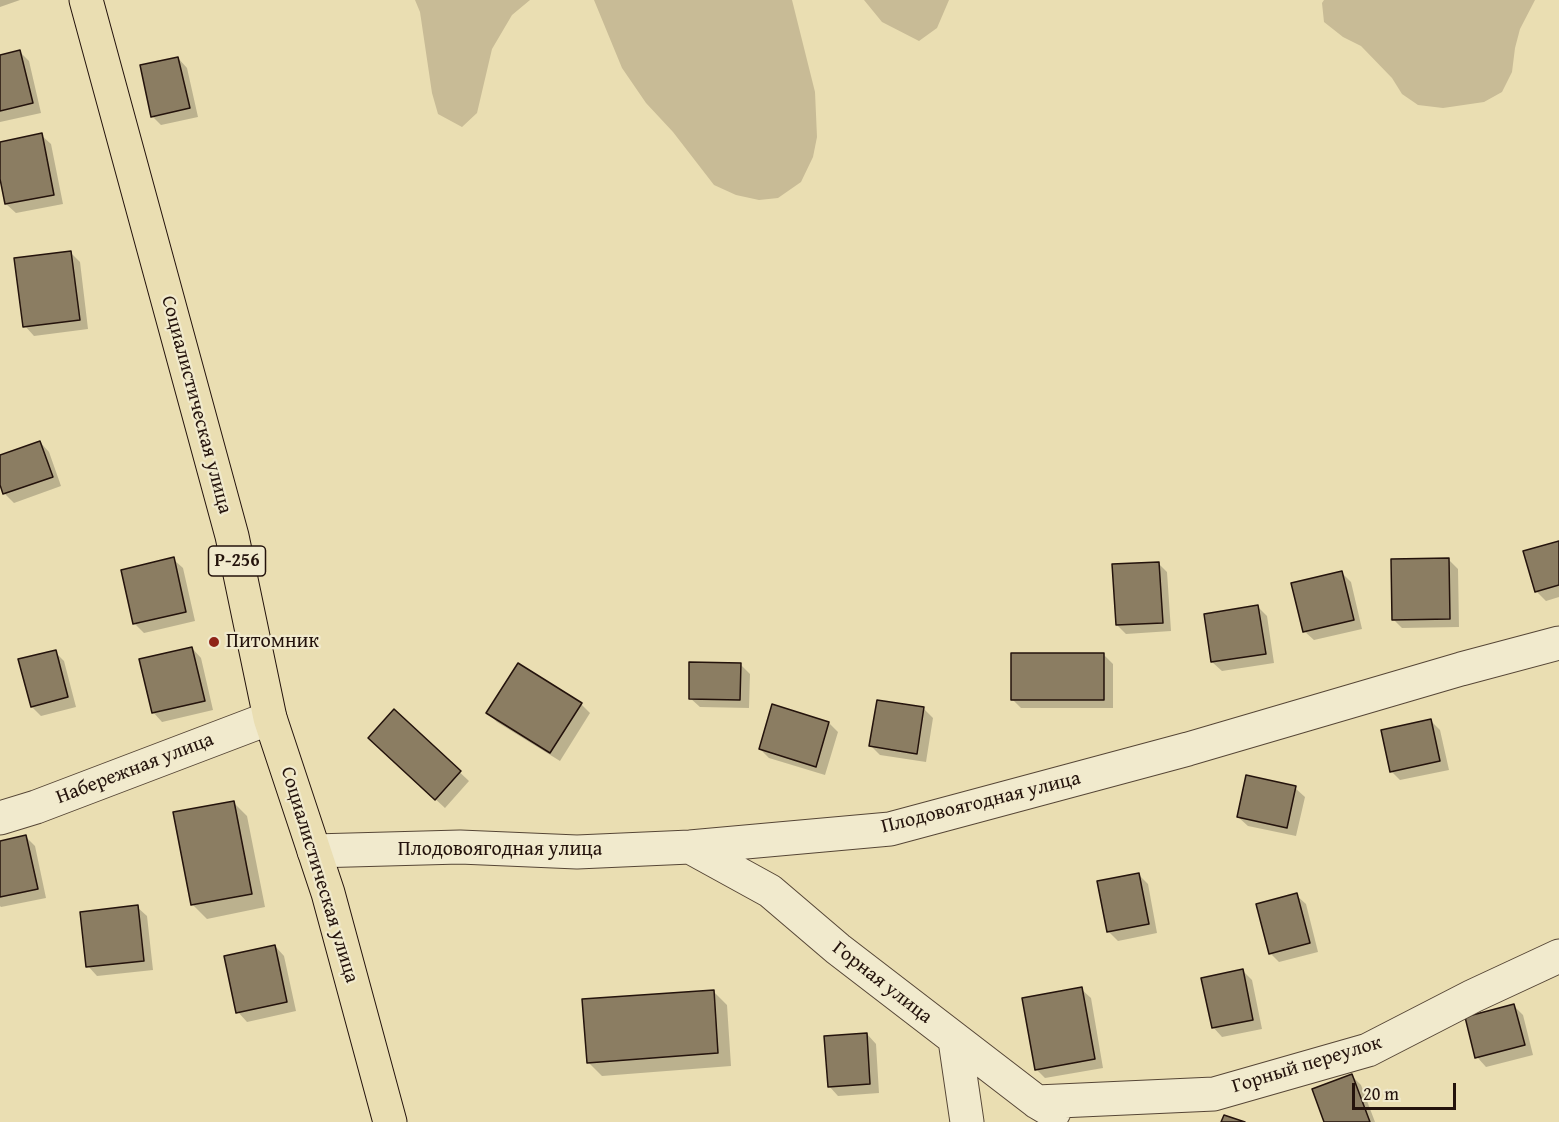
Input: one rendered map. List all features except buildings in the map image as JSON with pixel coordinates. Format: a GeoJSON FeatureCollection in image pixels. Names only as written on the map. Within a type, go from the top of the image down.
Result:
{"type":"FeatureCollection","features":[{"type":"Feature","properties":{"kind":"main road","name":"Социалистическая улица"},"geometry":{"type":"LineString","coordinates":[[86,0],[232,536],[270,718],[328,893],[390,1122]]}},
{"type":"Feature","properties":{"kind":"street","name":"Плодовоягодная улица"},"geometry":{"type":"LineString","coordinates":[[314,851],[460,847],[577,852],[690,847],[890,829],[1188,749],[1461,669],[1559,643]]}},
{"type":"Feature","properties":{"kind":"street","name":"Набережная улица"},"geometry":{"type":"LineString","coordinates":[[0,818],[36,807],[270,718]]}},
{"type":"Feature","properties":{"kind":"street","name":"Горная улица"},"geometry":{"type":"LineString","coordinates":[[690,847],[770,891],[838,949],[955,1040],[1036,1102],[1071,1122]]}},
{"type":"Feature","properties":{"kind":"street","name":"Горный переулок"},"geometry":{"type":"LineString","coordinates":[[1036,1102],[1214,1094],[1368,1050],[1473,996],[1559,956]]}},
{"type":"Feature","properties":{"kind":"street"},"geometry":{"type":"LineString","coordinates":[[955,1040],[967,1122]]}},
{"type":"Feature","properties":{"kind":"shaded area"},"geometry":{"type":"Polygon","coordinates":[[[415,0],[530,0],[512,15],[492,49],[477,113],[462,127],[438,114],[432,93],[420,12],[415,0]]]}},
{"type":"Feature","properties":{"kind":"shaded area"},"geometry":{"type":"Polygon","coordinates":[[[594,0],[792,0],[815,92],[817,137],[813,157],[801,182],[778,198],[759,200],[736,195],[714,185],[673,132],[646,103],[622,68],[594,0]]]}},
{"type":"Feature","properties":{"kind":"shaded area"},"geometry":{"type":"Polygon","coordinates":[[[864,0],[949,0],[937,28],[919,41],[882,22],[864,0]]]}},
{"type":"Feature","properties":{"kind":"shaded area"},"geometry":{"type":"Polygon","coordinates":[[[1324,0],[1535,0],[1520,29],[1512,72],[1502,92],[1484,102],[1443,108],[1418,105],[1402,94],[1392,78],[1361,46],[1343,37],[1324,22],[1322,3],[1324,0]]]}},
{"type":"Feature","properties":{"kind":"place","name":"Питомник"},"geometry":{"type":"Point","coordinates":[214,642]}}]}
